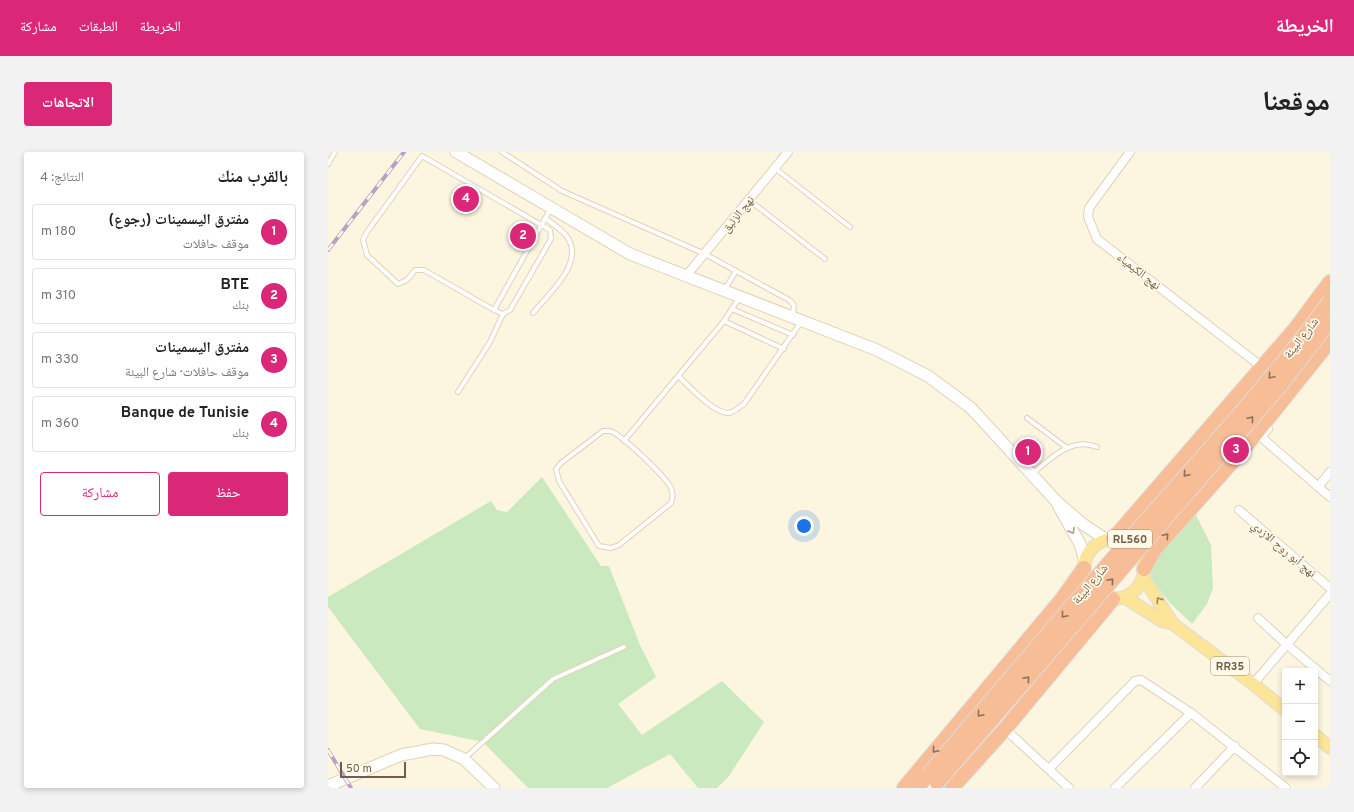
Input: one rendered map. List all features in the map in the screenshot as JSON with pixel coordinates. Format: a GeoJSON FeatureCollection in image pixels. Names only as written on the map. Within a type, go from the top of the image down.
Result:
{"type":"FeatureCollection","features":[{"type":"Feature","properties":{"kind":"highway"},"geometry":{"type":"LineString","coordinates":[[1110,539],[1295,329],[1330,282]]}},
{"type":"Feature","properties":{"kind":"highway","name":"شارع البيئة"},"geometry":{"type":"LineString","coordinates":[[933,782],[1111,560],[1245,407],[1297,345],[1330,301]]}},
{"type":"Feature","properties":{"kind":"highway","name":"RL560"},"geometry":{"type":"LineString","coordinates":[[917,788],[933,782],[1280,386],[1330,321]]}},
{"type":"Feature","properties":{"kind":"highway"},"geometry":{"type":"LineString","coordinates":[[1144,573],[1155,549],[1242,451],[1330,341]]}},
{"type":"Feature","properties":{"kind":"highway"},"geometry":{"type":"LineString","coordinates":[[904,788],[1062,599],[1084,565]]}},
{"type":"Feature","properties":{"kind":"highway"},"geometry":{"type":"LineString","coordinates":[[952,788],[1119,598]]}},
{"type":"Feature","properties":{"kind":"main road"},"geometry":{"type":"LineString","coordinates":[[456,152],[630,254],[739,298],[797,318],[876,350],[928,376],[971,408],[1056,501],[1084,525],[1110,539],[1123,540],[1132,544],[1143,559],[1144,573],[1140,586],[1133,593],[1119,598],[1104,598],[1095,593],[1089,586],[1085,577],[1080,544],[1056,501]]}},
{"type":"Feature","properties":{"kind":"main road"},"geometry":{"type":"LineString","coordinates":[[1084,565],[1093,548],[1110,539]]}},
{"type":"Feature","properties":{"kind":"main road","name":"RR35"},"geometry":{"type":"LineString","coordinates":[[1144,573],[1173,624]]}},
{"type":"Feature","properties":{"kind":"main road","name":"RR35"},"geometry":{"type":"LineString","coordinates":[[1119,598],[1162,621],[1173,624],[1282,708]]}},
{"type":"Feature","properties":{"kind":"main road"},"geometry":{"type":"LineString","coordinates":[[1318,738],[1330,748]]}},
{"type":"Feature","properties":{"kind":"main road"},"geometry":{"type":"LineString","coordinates":[[328,786],[401,755],[433,749],[444,750],[464,759],[494,788]]}},
{"type":"Feature","properties":{"kind":"street","name":"نهج الزئبق"},"geometry":{"type":"LineString","coordinates":[[686,276],[776,169],[788,152]]}},
{"type":"Feature","properties":{"kind":"street","name":"نهج الكيمياء"},"geometry":{"type":"LineString","coordinates":[[1130,152],[1089,208],[1088,217],[1097,238],[1262,367]]}},
{"type":"Feature","properties":{"kind":"street"},"geometry":{"type":"LineString","coordinates":[[1330,350],[1261,437],[1330,497]]}},
{"type":"Feature","properties":{"kind":"street"},"geometry":{"type":"LineString","coordinates":[[1318,487],[1330,472]]}},
{"type":"Feature","properties":{"kind":"street","name":"نهج أبو روح الازدي"},"geometry":{"type":"LineString","coordinates":[[1239,510],[1330,588]]}},
{"type":"Feature","properties":{"kind":"street"},"geometry":{"type":"LineString","coordinates":[[1253,684],[1330,594]]}},
{"type":"Feature","properties":{"kind":"street"},"geometry":{"type":"LineString","coordinates":[[1258,618],[1330,681]]}},
{"type":"Feature","properties":{"kind":"street"},"geometry":{"type":"LineString","coordinates":[[1049,770],[1138,680],[1145,681],[1190,713],[1286,788]]}},
{"type":"Feature","properties":{"kind":"street"},"geometry":{"type":"LineString","coordinates":[[1115,788],[1190,713]]}},
{"type":"Feature","properties":{"kind":"street"},"geometry":{"type":"LineString","coordinates":[[1005,729],[1069,788]]}},
{"type":"Feature","properties":{"kind":"street"},"geometry":{"type":"LineString","coordinates":[[1195,788],[1234,746]]}},
{"type":"Feature","properties":{"kind":"lane"},"geometry":{"type":"LineString","coordinates":[[328,164],[335,152]]}},
{"type":"Feature","properties":{"kind":"lane"},"geometry":{"type":"LineString","coordinates":[[502,152],[562,192],[705,254],[793,303],[797,318],[793,335],[744,404],[733,412],[727,413],[713,407],[679,377]]}},
{"type":"Feature","properties":{"kind":"lane"},"geometry":{"type":"LineString","coordinates":[[458,392],[490,342],[503,314],[510,310],[513,306],[551,239],[550,230],[424,154],[367,232],[363,240],[367,255],[398,284],[407,280],[415,270],[424,270],[503,314]]}},
{"type":"Feature","properties":{"kind":"lane"},"geometry":{"type":"LineString","coordinates":[[776,169],[850,227]]}},
{"type":"Feature","properties":{"kind":"lane"},"geometry":{"type":"LineString","coordinates":[[749,200],[825,259]]}},
{"type":"Feature","properties":{"kind":"lane"},"geometry":{"type":"LineString","coordinates":[[494,310],[551,208]]}},
{"type":"Feature","properties":{"kind":"lane"},"geometry":{"type":"LineString","coordinates":[[533,313],[564,276],[572,263],[571,247],[566,236],[546,218]]}},
{"type":"Feature","properties":{"kind":"lane"},"geometry":{"type":"LineString","coordinates":[[724,291],[736,271]]}},
{"type":"Feature","properties":{"kind":"lane"},"geometry":{"type":"LineString","coordinates":[[624,442],[724,321],[739,298]]}},
{"type":"Feature","properties":{"kind":"lane"},"geometry":{"type":"LineString","coordinates":[[732,309],[793,335]]}},
{"type":"Feature","properties":{"kind":"lane"},"geometry":{"type":"LineString","coordinates":[[724,321],[784,349]]}},
{"type":"Feature","properties":{"kind":"lane"},"geometry":{"type":"LineString","coordinates":[[1027,418],[1067,448]]}},
{"type":"Feature","properties":{"kind":"lane"},"geometry":{"type":"LineString","coordinates":[[603,431],[610,431],[624,442],[662,474],[672,489],[673,496],[671,503],[619,545],[611,548],[603,548],[599,546],[559,481],[556,469],[561,463],[603,431]]}},
{"type":"Feature","properties":{"kind":"lane"},"geometry":{"type":"LineString","coordinates":[[1032,474],[1067,448],[1085,443],[1097,447]]}},
{"type":"Feature","properties":{"kind":"lane"},"geometry":{"type":"LineString","coordinates":[[464,759],[553,679],[624,647]]}},
{"type":"Feature","properties":{"kind":"green space"},"geometry":{"type":"Polygon","coordinates":[[[542,477],[601,566],[609,566],[640,645],[656,677],[618,704],[642,735],[722,681],[764,722],[729,776],[717,788],[698,788],[670,754],[607,788],[528,788],[483,742],[420,729],[328,607],[328,597],[491,501],[497,510],[507,512],[542,477]]]}},
{"type":"Feature","properties":{"kind":"green space"},"geometry":{"type":"Polygon","coordinates":[[[1191,505],[1211,545],[1213,588],[1207,604],[1192,624],[1171,604],[1151,579],[1149,564],[1191,505]]]}},
{"type":"Feature","properties":{"kind":"railway"},"geometry":{"type":"LineString","coordinates":[[328,250],[404,152]]}},
{"type":"Feature","properties":{"kind":"railway"},"geometry":{"type":"LineString","coordinates":[[328,750],[351,788]]}},
{"type":"Feature","properties":{"kind":"place","name":"Banque de Tunisie"},"geometry":{"type":"Point","coordinates":[466,199]}},
{"type":"Feature","properties":{"kind":"place","name":"BTE"},"geometry":{"type":"Point","coordinates":[523,236]}},
{"type":"Feature","properties":{"kind":"place","name":"مفترق اليسمينات"},"geometry":{"type":"Point","coordinates":[1236,450]}},
{"type":"Feature","properties":{"kind":"place","name":"مفترق اليسمينات (رجوع)"},"geometry":{"type":"Point","coordinates":[1028,452]}}]}
